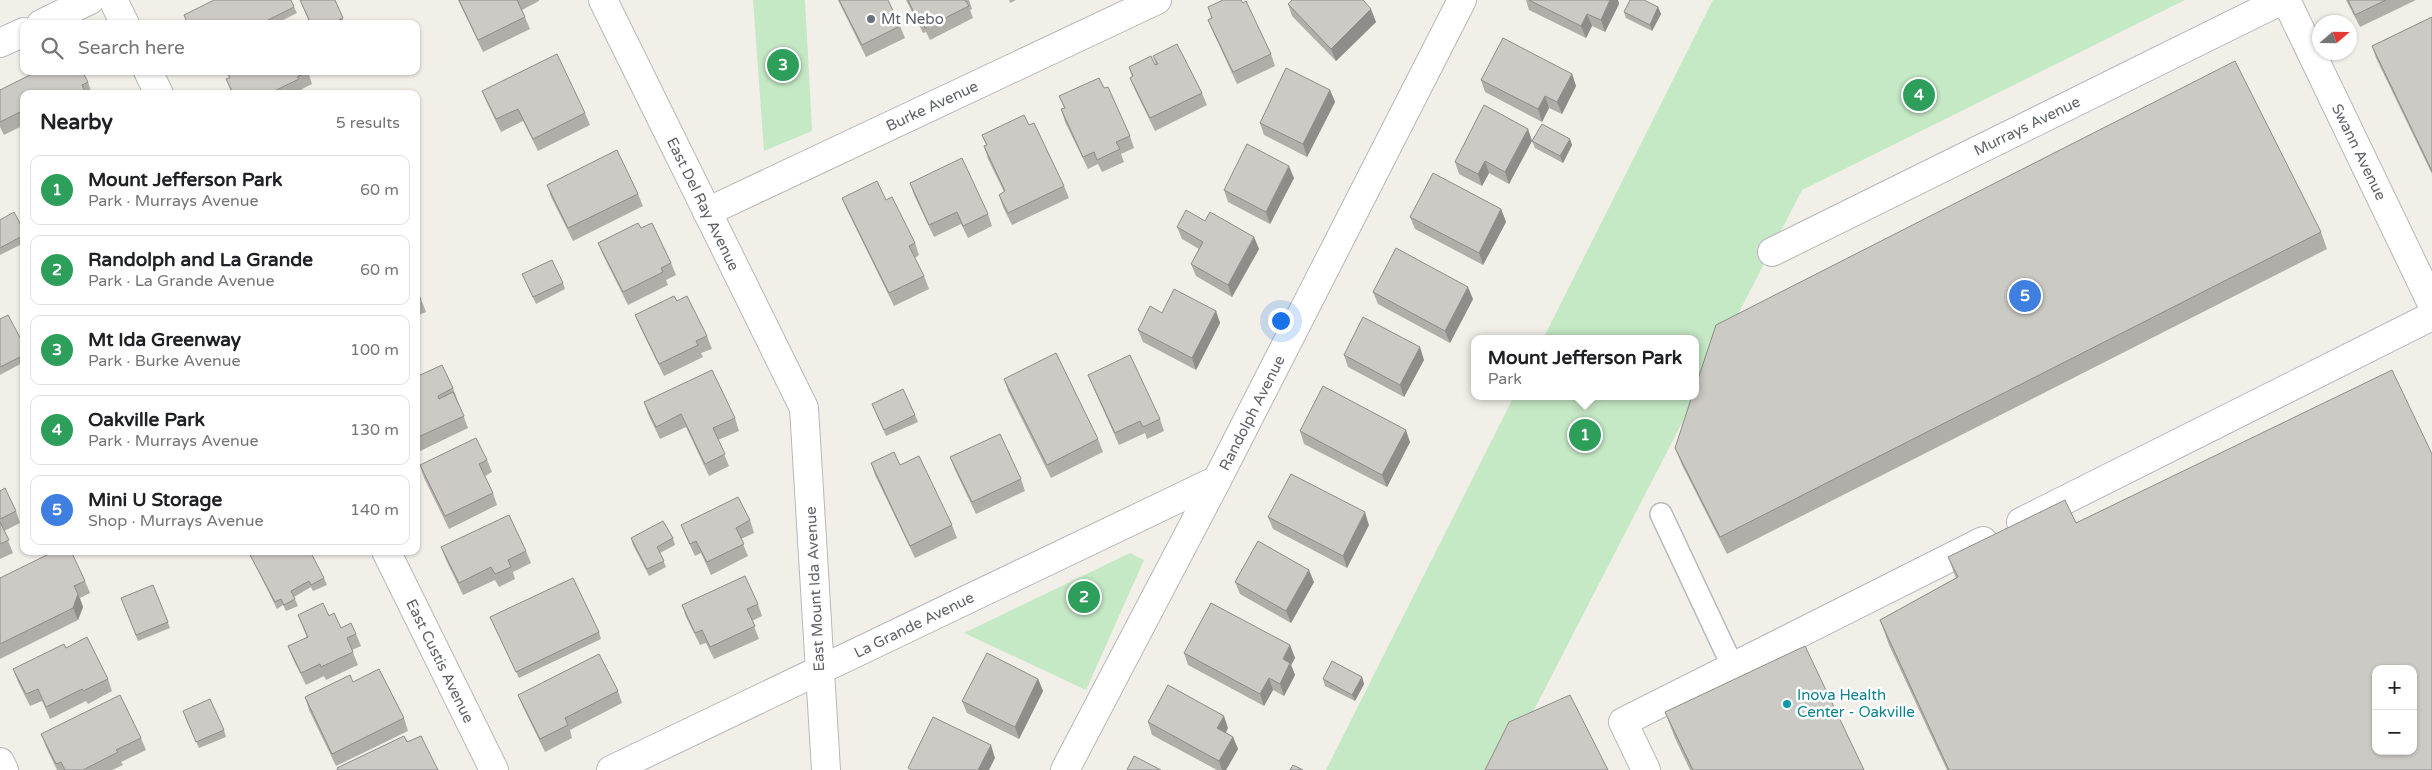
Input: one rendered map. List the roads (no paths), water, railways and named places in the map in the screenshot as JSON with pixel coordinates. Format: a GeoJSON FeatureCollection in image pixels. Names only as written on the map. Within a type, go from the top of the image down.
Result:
{"type":"FeatureCollection","features":[{"type":"Feature","properties":{"kind":"street"},"geometry":{"type":"LineString","coordinates":[[49,20],[90,0]]}},
{"type":"Feature","properties":{"kind":"street"},"geometry":{"type":"LineString","coordinates":[[113,0],[123,20]]}},
{"type":"Feature","properties":{"kind":"street","name":"East Del Ray Avenue"},"geometry":{"type":"LineString","coordinates":[[603,0],[804,408]]}},
{"type":"Feature","properties":{"kind":"street","name":"Burke Avenue"},"geometry":{"type":"LineString","coordinates":[[707,212],[1157,0]]}},
{"type":"Feature","properties":{"kind":"street","name":"Randolph Avenue"},"geometry":{"type":"LineString","coordinates":[[1065,770],[1217,480],[1462,0]]}},
{"type":"Feature","properties":{"kind":"street","name":"Murrays Avenue"},"geometry":{"type":"LineString","coordinates":[[1772,252],[2282,0]]}},
{"type":"Feature","properties":{"kind":"street","name":"Swann Avenue"},"geometry":{"type":"LineString","coordinates":[[2286,0],[2432,304]]}},
{"type":"Feature","properties":{"kind":"street"},"geometry":{"type":"LineString","coordinates":[[0,43],[20,34]]}},
{"type":"Feature","properties":{"kind":"street"},"geometry":{"type":"LineString","coordinates":[[150,75],[158,90]]}},
{"type":"Feature","properties":{"kind":"street"},"geometry":{"type":"LineString","coordinates":[[1646,770],[1623,722],[1732,665],[2432,316]]}},
{"type":"Feature","properties":{"kind":"street","name":"East Mount Ida Avenue"},"geometry":{"type":"LineString","coordinates":[[804,408],[826,770]]}},
{"type":"Feature","properties":{"kind":"street","name":"La Grande Avenue"},"geometry":{"type":"LineString","coordinates":[[611,770],[1217,480]]}},
{"type":"Feature","properties":{"kind":"street","name":"East Custis Avenue"},"geometry":{"type":"LineString","coordinates":[[388,555],[494,770]]}},
{"type":"Feature","properties":{"kind":"street"},"geometry":{"type":"LineString","coordinates":[[0,762],[4,770]]}},
{"type":"Feature","properties":{"kind":"lane"},"geometry":{"type":"LineString","coordinates":[[1661,514],[1732,665]]}},
{"type":"Feature","properties":{"kind":"place","name":"Mt Nebo"},"geometry":{"type":"Point","coordinates":[871,19]}},
{"type":"Feature","properties":{"kind":"place","name":"Mt Ida Greenway"},"geometry":{"type":"Point","coordinates":[783,65]}},
{"type":"Feature","properties":{"kind":"place","name":"Oakville Park"},"geometry":{"type":"Point","coordinates":[1919,95]}},
{"type":"Feature","properties":{"kind":"place","name":"Mini U Storage"},"geometry":{"type":"Point","coordinates":[2025,296]}},
{"type":"Feature","properties":{"kind":"place","name":"Mount Jefferson Park"},"geometry":{"type":"Point","coordinates":[1585,435]}},
{"type":"Feature","properties":{"kind":"place","name":"Randolph and La Grande"},"geometry":{"type":"Point","coordinates":[1084,597]}},
{"type":"Feature","properties":{"kind":"place","name":"Inova Health Center - Oakville"},"geometry":{"type":"Point","coordinates":[1787,704]}}]}
